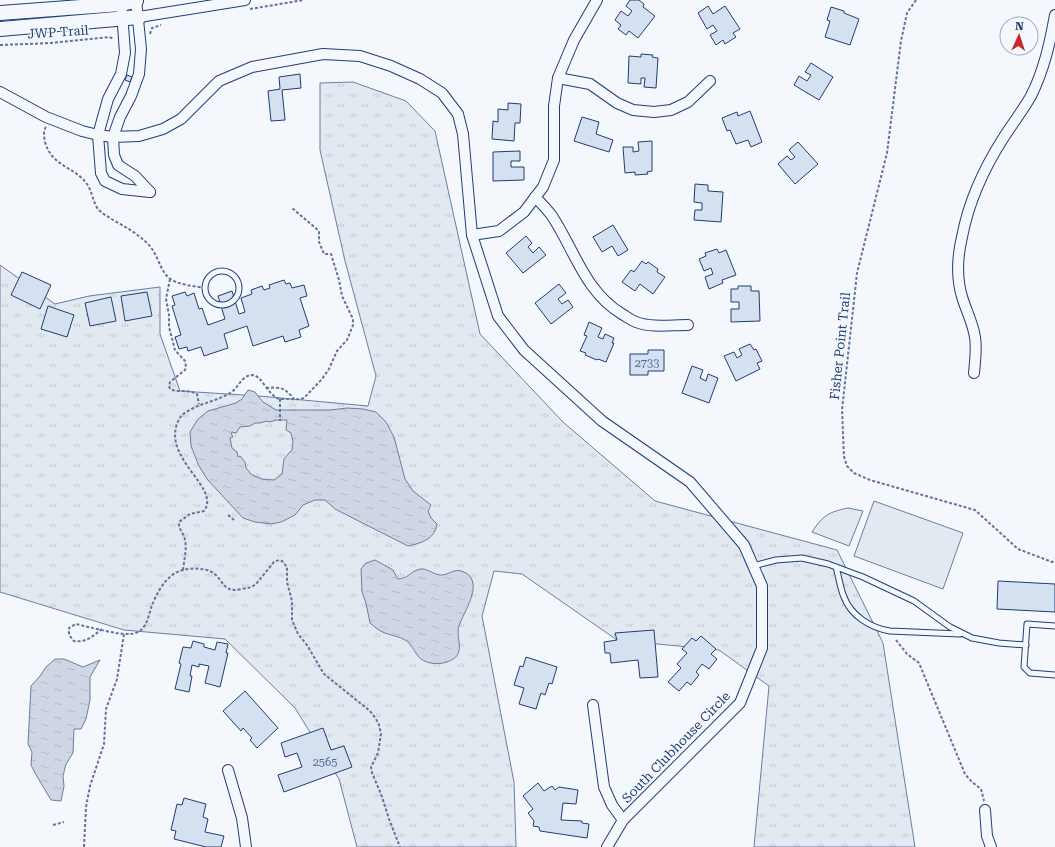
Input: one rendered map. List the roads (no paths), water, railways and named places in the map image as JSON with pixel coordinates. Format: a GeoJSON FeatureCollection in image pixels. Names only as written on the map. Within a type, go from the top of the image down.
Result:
{"type":"FeatureCollection","features":[{"type":"Feature","properties":{"kind":"street"},"geometry":{"type":"LineString","coordinates":[[0,13],[139,0],[141,48],[139,74],[113,136],[114,155],[118,165],[135,176],[150,192],[122,189],[105,180],[101,173],[98,135],[108,99],[121,74],[125,53],[121,2]]}},
{"type":"Feature","properties":{"kind":"street"},"geometry":{"type":"LineString","coordinates":[[0,29],[123,19],[245,0]]}},
{"type":"Feature","properties":{"kind":"street"},"geometry":{"type":"LineString","coordinates":[[472,236],[499,231],[524,212],[543,188],[554,160],[554,106],[558,78],[574,40],[597,0]]}},
{"type":"Feature","properties":{"kind":"street"},"geometry":{"type":"LineString","coordinates":[[974,373],[976,351],[975,336],[958,280],[958,261],[968,210],[980,178],[1030,96],[1039,76],[1048,51],[1055,14]]}},
{"type":"Feature","properties":{"kind":"street","name":"South Clubhouse Circle"},"geometry":{"type":"LineString","coordinates":[[0,92],[50,119],[82,131],[98,135],[113,136],[139,136],[163,129],[181,119],[219,81],[252,67],[323,54],[360,56],[391,66],[420,79],[442,93],[458,114],[463,134],[472,236],[498,316],[524,350],[602,421],[690,482],[744,545],[762,586],[762,648],[740,703],[623,820],[607,847]]}},
{"type":"Feature","properties":{"kind":"street"},"geometry":{"type":"LineString","coordinates":[[558,78],[590,84],[617,103],[633,110],[654,112],[671,110],[688,102],[710,81]]}},
{"type":"Feature","properties":{"kind":"street"},"geometry":{"type":"LineString","coordinates":[[535,197],[551,214],[577,262],[594,289],[614,309],[635,322],[655,326],[688,325]]}},
{"type":"Feature","properties":{"kind":"street"},"geometry":{"type":"LineString","coordinates":[[593,705],[604,787],[612,805],[623,820]]}},
{"type":"Feature","properties":{"kind":"street"},"geometry":{"type":"LineString","coordinates":[[228,770],[242,818],[246,847]]}},
{"type":"Feature","properties":{"kind":"street"},"geometry":{"type":"LineString","coordinates":[[985,810],[987,836],[991,847]]}},
{"type":"Feature","properties":{"kind":"lane"},"geometry":{"type":"LineString","coordinates":[[223,272],[233,276],[238,286],[236,297],[232,302],[222,305],[217,305],[208,298],[205,288],[208,278],[212,274],[223,272]]}},
{"type":"Feature","properties":{"kind":"lane"},"geometry":{"type":"LineString","coordinates":[[753,566],[776,560],[802,558],[828,564],[914,601],[961,634],[992,642],[1026,645]]}},
{"type":"Feature","properties":{"kind":"lane"},"geometry":{"type":"LineString","coordinates":[[836,567],[844,597],[855,614],[866,623],[880,629],[890,631],[961,634]]}},
{"type":"Feature","properties":{"kind":"lane"},"geometry":{"type":"LineString","coordinates":[[1055,626],[1027,624],[1024,667],[1030,673],[1055,675]]}},
{"type":"Feature","properties":{"kind":"water"},"geometry":{"type":"Polygon","coordinates":[[[248,390],[255,392],[263,402],[276,410],[330,410],[347,408],[376,412],[386,422],[394,437],[405,479],[413,491],[431,505],[428,511],[431,518],[437,524],[434,533],[423,542],[408,546],[335,509],[325,500],[315,500],[303,505],[295,515],[281,522],[271,524],[255,522],[243,518],[207,479],[199,466],[191,446],[190,432],[198,419],[208,411],[236,403],[242,399],[248,390]],[[287,420],[255,423],[250,426],[240,427],[236,433],[232,432],[231,434],[233,437],[230,438],[232,448],[237,452],[238,457],[240,456],[245,462],[246,468],[252,475],[262,479],[274,480],[282,474],[284,459],[292,450],[293,442],[291,433],[286,430],[287,420]]]}},
{"type":"Feature","properties":{"kind":"water"},"geometry":{"type":"Polygon","coordinates":[[[375,560],[393,570],[398,579],[407,577],[414,571],[420,569],[440,575],[458,570],[466,573],[471,578],[473,591],[459,626],[459,651],[453,659],[440,663],[424,661],[418,656],[407,641],[383,632],[370,623],[362,592],[361,569],[366,563],[375,560]]]}},
{"type":"Feature","properties":{"kind":"water"},"geometry":{"type":"Polygon","coordinates":[[[55,659],[64,659],[83,667],[100,660],[90,677],[90,700],[86,719],[81,729],[74,729],[73,753],[66,764],[63,776],[64,786],[61,801],[51,800],[35,773],[31,765],[32,752],[28,744],[31,686],[46,667],[55,659]]]}}]}
